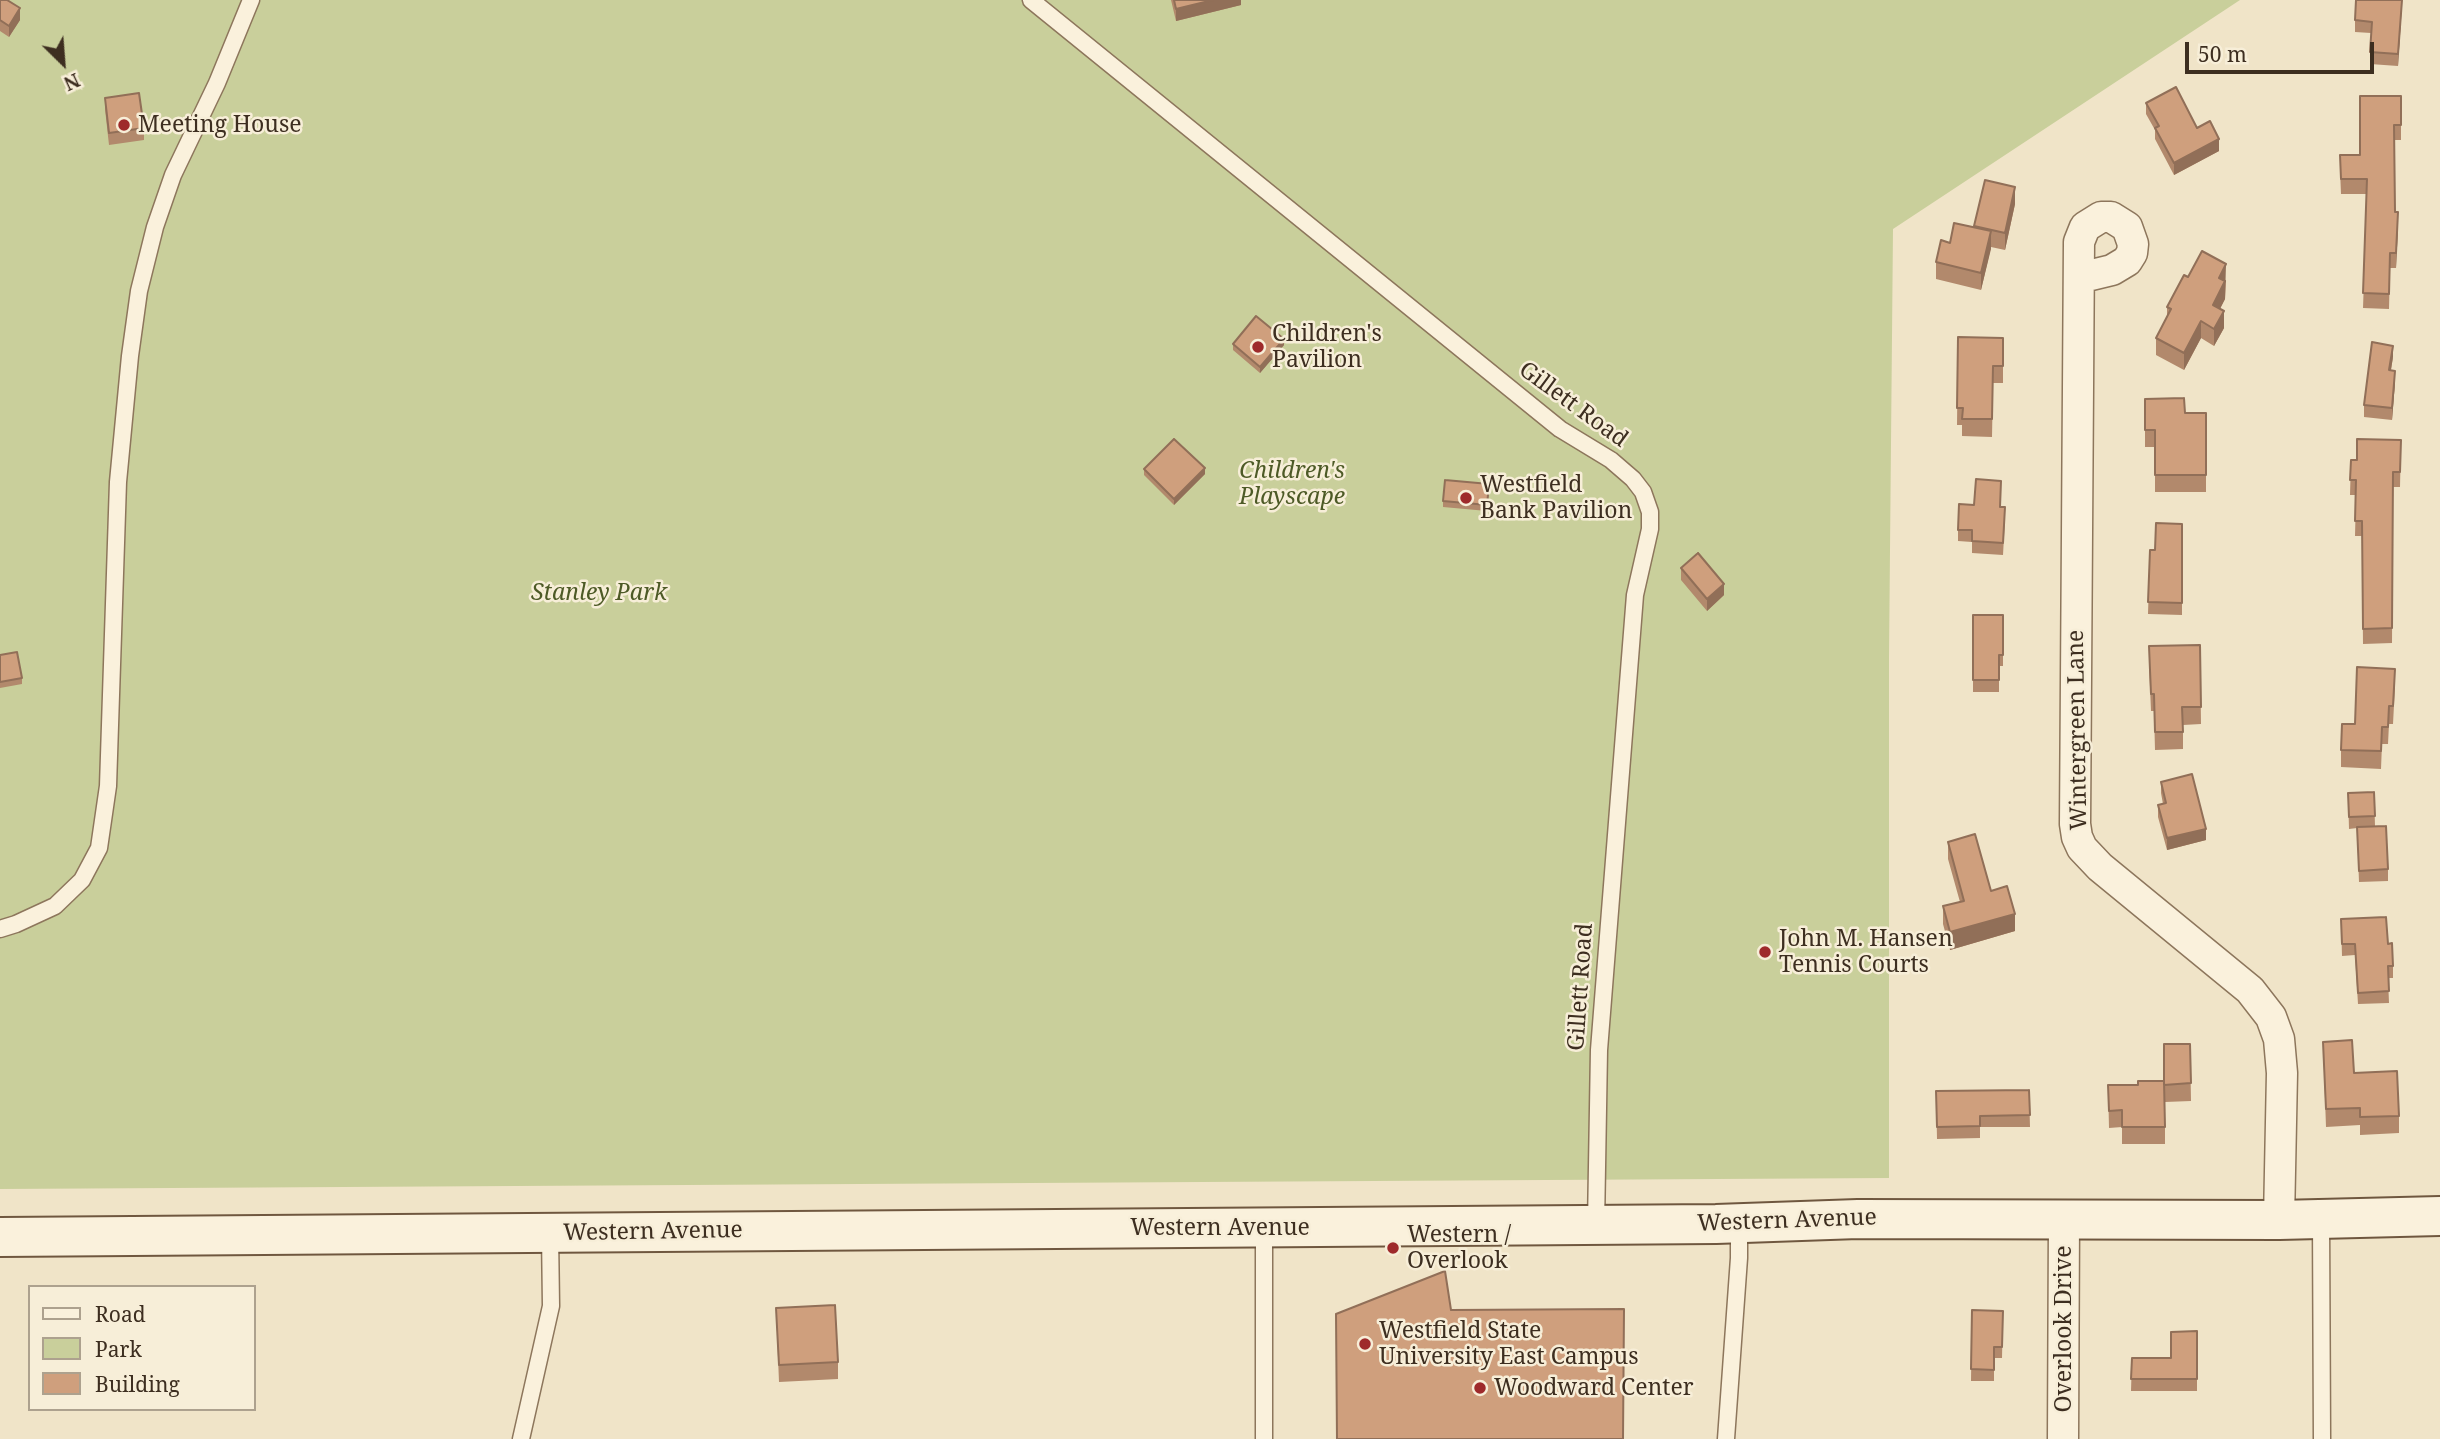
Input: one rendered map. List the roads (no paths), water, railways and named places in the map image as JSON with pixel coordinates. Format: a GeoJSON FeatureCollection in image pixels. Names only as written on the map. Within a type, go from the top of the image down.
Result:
{"type":"FeatureCollection","features":[{"type":"Feature","properties":{"kind":"main road","name":"Western Avenue"},"geometry":{"type":"LineString","coordinates":[[0,1237],[1596,1225],[1857,1219],[2279,1220],[2440,1216]]}},
{"type":"Feature","properties":{"kind":"street","name":"Wintergreen Lane"},"geometry":{"type":"LineString","coordinates":[[2079,278],[2077,837],[2082,848],[2100,867],[2250,990],[2271,1017],[2279,1039],[2282,1073],[2279,1220]]}},
{"type":"Feature","properties":{"kind":"street","name":"Overlook Drive"},"geometry":{"type":"LineString","coordinates":[[2063,1439],[2064,1219]]}},
{"type":"Feature","properties":{"kind":"lane"},"geometry":{"type":"LineString","coordinates":[[0,929],[39,914],[62,900],[82,880],[99,848],[108,786],[118,482],[139,291],[155,227],[173,175],[218,83],[251,0]]}},
{"type":"Feature","properties":{"kind":"lane","name":"Gillett Road"},"geometry":{"type":"LineString","coordinates":[[1031,0],[1560,429],[1611,460],[1633,479],[1643,492],[1650,512],[1650,529],[1635,595],[1598,1050],[1596,1225]]}},
{"type":"Feature","properties":{"kind":"lane"},"geometry":{"type":"LineString","coordinates":[[2322,1219],[2322,1439]]}},
{"type":"Feature","properties":{"kind":"lane"},"geometry":{"type":"LineString","coordinates":[[1726,1439],[1739,1258],[1739,1223]]}},
{"type":"Feature","properties":{"kind":"lane"},"geometry":{"type":"LineString","coordinates":[[1264,1227],[1265,1439]]}},
{"type":"Feature","properties":{"kind":"lane"},"geometry":{"type":"LineString","coordinates":[[521,1439],[551,1306],[550,1233]]}},
{"type":"Feature","properties":{"kind":"place","name":"Meeting House"},"geometry":{"type":"Point","coordinates":[124,125]}},
{"type":"Feature","properties":{"kind":"place","name":"Children's Pavilion"},"geometry":{"type":"Point","coordinates":[1258,347]}},
{"type":"Feature","properties":{"kind":"place","name":"Westfield Bank Pavilion"},"geometry":{"type":"Point","coordinates":[1466,498]}},
{"type":"Feature","properties":{"kind":"place","name":"John M. Hansen Tennis Courts"},"geometry":{"type":"Point","coordinates":[1765,952]}},
{"type":"Feature","properties":{"kind":"place","name":"Western / Overlook"},"geometry":{"type":"Point","coordinates":[1393,1248]}},
{"type":"Feature","properties":{"kind":"place","name":"Westfield State University East Campus"},"geometry":{"type":"Point","coordinates":[1365,1344]}},
{"type":"Feature","properties":{"kind":"place","name":"Woodward Center"},"geometry":{"type":"Point","coordinates":[1480,1388]}},
{"type":"Feature","properties":{"kind":"park label","name":"Children's Playscape"},"geometry":{"type":"Point","coordinates":[1292,484]}},
{"type":"Feature","properties":{"kind":"park label","name":"Stanley Park"},"geometry":{"type":"Point","coordinates":[599,593]}}]}
